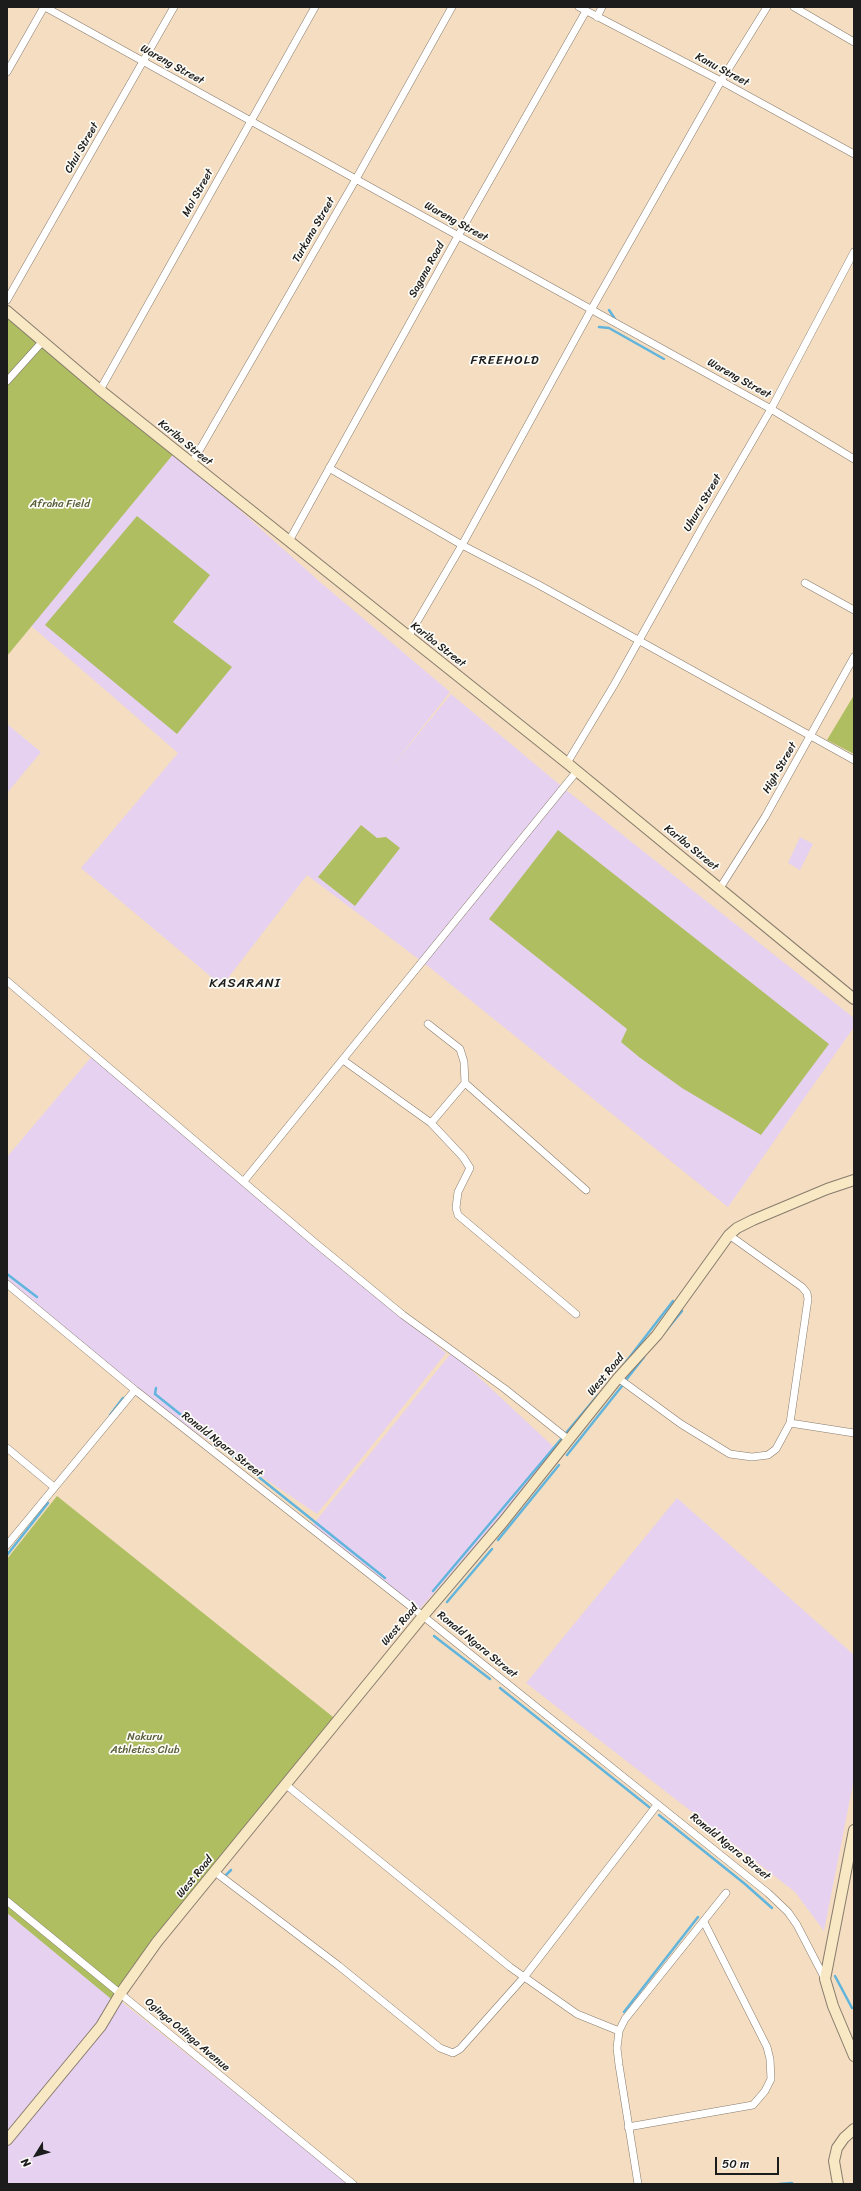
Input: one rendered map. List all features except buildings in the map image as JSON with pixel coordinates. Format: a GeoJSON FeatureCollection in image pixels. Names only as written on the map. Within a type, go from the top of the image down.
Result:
{"type":"FeatureCollection","features":[{"type":"Feature","properties":{"kind":"street","name":"Wareng Street"},"geometry":{"type":"LineString","coordinates":[[45,7],[771,409],[854,459]]}},
{"type":"Feature","properties":{"kind":"street"},"geometry":{"type":"LineString","coordinates":[[7,72],[45,7]]}},
{"type":"Feature","properties":{"kind":"street","name":"Chui Street"},"geometry":{"type":"LineString","coordinates":[[7,300],[174,7]]}},
{"type":"Feature","properties":{"kind":"street","name":"Moi Street"},"geometry":{"type":"LineString","coordinates":[[100,390],[315,7]]}},
{"type":"Feature","properties":{"kind":"street","name":"Turkana Street"},"geometry":{"type":"LineString","coordinates":[[192,463],[356,179],[452,7]]}},
{"type":"Feature","properties":{"kind":"street","name":"Kanu Street"},"geometry":{"type":"LineString","coordinates":[[579,7],[721,81],[854,154]]}},
{"type":"Feature","properties":{"kind":"street"},"geometry":{"type":"LineString","coordinates":[[597,17],[602,7]]}},
{"type":"Feature","properties":{"kind":"street"},"geometry":{"type":"LineString","coordinates":[[408,637],[462,545],[590,310],[721,81],[767,7]]}},
{"type":"Feature","properties":{"kind":"street"},"geometry":{"type":"LineString","coordinates":[[794,7],[854,42]]}},
{"type":"Feature","properties":{"kind":"street","name":"Sagana Road"},"geometry":{"type":"LineString","coordinates":[[289,541],[458,236],[586,11]]}},
{"type":"Feature","properties":{"kind":"street","name":"Uhuru Street"},"geometry":{"type":"LineString","coordinates":[[567,763],[771,409],[854,252]]}},
{"type":"Feature","properties":{"kind":"street","name":"Kariba Street"},"geometry":{"type":"LineString","coordinates":[[7,311],[100,390],[577,771],[854,999]]}},
{"type":"Feature","properties":{"kind":"street"},"geometry":{"type":"LineString","coordinates":[[7,381],[43,341]]}},
{"type":"Feature","properties":{"kind":"street"},"geometry":{"type":"LineString","coordinates":[[329,468],[462,545],[854,760]]}},
{"type":"Feature","properties":{"kind":"street"},"geometry":{"type":"LineString","coordinates":[[805,582],[854,610]]}},
{"type":"Feature","properties":{"kind":"street","name":"High Street"},"geometry":{"type":"LineString","coordinates":[[720,888],[765,817],[854,657]]}},
{"type":"Feature","properties":{"kind":"street"},"geometry":{"type":"LineString","coordinates":[[244,1181],[577,771]]}},
{"type":"Feature","properties":{"kind":"street"},"geometry":{"type":"LineString","coordinates":[[7,981],[404,1314],[505,1389],[569,1440]]}},
{"type":"Feature","properties":{"kind":"street"},"geometry":{"type":"LineString","coordinates":[[428,1024],[460,1049],[464,1062],[465,1083],[430,1124]]}},
{"type":"Feature","properties":{"kind":"street"},"geometry":{"type":"LineString","coordinates":[[343,1060],[430,1124],[463,1158],[470,1168],[458,1192],[456,1208],[458,1215],[576,1314]]}},
{"type":"Feature","properties":{"kind":"street"},"geometry":{"type":"LineString","coordinates":[[465,1083],[586,1190]]}},
{"type":"Feature","properties":{"kind":"street","name":"West Road"},"geometry":{"type":"LineString","coordinates":[[7,2140],[101,2026],[120,1994],[158,1942],[285,1784],[569,1440],[618,1378],[657,1335],[729,1235],[737,1228],[761,1217],[827,1189],[854,1180]]}},
{"type":"Feature","properties":{"kind":"street"},"geometry":{"type":"LineString","coordinates":[[618,1378],[682,1424],[730,1454],[752,1457],[768,1454],[776,1449],[790,1423],[808,1299],[807,1293],[802,1287],[729,1235]]}},
{"type":"Feature","properties":{"kind":"street","name":"Ronald Ngara Street"},"geometry":{"type":"LineString","coordinates":[[7,1284],[135,1390],[423,1616],[657,1805],[738,1867],[788,1912],[797,1925],[825,1979],[833,2006],[851,2036],[854,2056]]}},
{"type":"Feature","properties":{"kind":"street"},"geometry":{"type":"LineString","coordinates":[[7,1545],[135,1390]]}},
{"type":"Feature","properties":{"kind":"street"},"geometry":{"type":"LineString","coordinates":[[790,1423],[854,1433]]}},
{"type":"Feature","properties":{"kind":"street"},"geometry":{"type":"LineString","coordinates":[[7,1448],[54,1487]]}},
{"type":"Feature","properties":{"kind":"street"},"geometry":{"type":"LineString","coordinates":[[285,1784],[510,1967],[525,1976],[577,2014],[619,2031]]}},
{"type":"Feature","properties":{"kind":"street"},"geometry":{"type":"LineString","coordinates":[[215,1872],[339,1966],[440,2048],[448,2052],[457,2052],[525,1976],[657,1805]]}},
{"type":"Feature","properties":{"kind":"street"},"geometry":{"type":"LineString","coordinates":[[825,1979],[854,1830]]}},
{"type":"Feature","properties":{"kind":"street"},"geometry":{"type":"LineString","coordinates":[[638,2184],[617,2048],[619,2031],[625,2019],[726,1893]]}},
{"type":"Feature","properties":{"kind":"street","name":"Oginga Odinga Avenue"},"geometry":{"type":"LineString","coordinates":[[7,1901],[353,2184]]}},
{"type":"Feature","properties":{"kind":"street"},"geometry":{"type":"LineString","coordinates":[[628,2127],[753,2105],[765,2091],[771,2079],[770,2059],[767,2047],[704,1922]]}},
{"type":"Feature","properties":{"kind":"street"},"geometry":{"type":"LineString","coordinates":[[838,2184],[834,2161],[837,2148],[844,2138],[854,2129]]}},
{"type":"Feature","properties":{"kind":"shaded area"},"geometry":{"type":"Polygon","coordinates":[[[175,452],[320,582],[450,692],[389,770],[451,694],[566,790],[854,1018],[854,1027],[728,1207],[429,967],[307,875],[222,986],[81,868],[178,753],[29,624],[175,452]]]}},
{"type":"Feature","properties":{"kind":"shaded area"},"geometry":{"type":"Polygon","coordinates":[[[7,724],[41,752],[7,793],[7,724]]]}},
{"type":"Feature","properties":{"kind":"shaded area"},"geometry":{"type":"Polygon","coordinates":[[[800,837],[813,844],[800,870],[788,863],[800,837]]]}},
{"type":"Feature","properties":{"kind":"shaded area"},"geometry":{"type":"Polygon","coordinates":[[[93,1055],[446,1353],[317,1514],[134,1390],[7,1285],[7,1157],[93,1055]]]}},
{"type":"Feature","properties":{"kind":"shaded area"},"geometry":{"type":"Polygon","coordinates":[[[452,1352],[558,1451],[418,1611],[311,1527],[452,1352]]]}},
{"type":"Feature","properties":{"kind":"shaded area"},"geometry":{"type":"Polygon","coordinates":[[[677,1498],[854,1655],[854,1779],[824,1931],[795,1892],[526,1683],[677,1498]]]}},
{"type":"Feature","properties":{"kind":"shaded area"},"geometry":{"type":"Polygon","coordinates":[[[7,1910],[349,2184],[7,2184],[7,1910]]]}},
{"type":"Feature","properties":{"kind":"green space","name":"Afraha Field"},"geometry":{"type":"Polygon","coordinates":[[[7,310],[175,452],[7,656],[7,310]]]}},
{"type":"Feature","properties":{"kind":"green space"},"geometry":{"type":"Polygon","coordinates":[[[137,516],[210,575],[173,622],[232,667],[177,734],[45,625],[137,516]]]}},
{"type":"Feature","properties":{"kind":"green space"},"geometry":{"type":"Polygon","coordinates":[[[854,695],[854,754],[827,740],[854,695]]]}},
{"type":"Feature","properties":{"kind":"green space"},"geometry":{"type":"Polygon","coordinates":[[[361,825],[377,838],[386,837],[400,848],[355,906],[318,877],[361,825]]]}},
{"type":"Feature","properties":{"kind":"green space"},"geometry":{"type":"Polygon","coordinates":[[[558,830],[829,1044],[761,1135],[682,1088],[639,1057],[621,1042],[627,1029],[489,919],[558,830]]]}},
{"type":"Feature","properties":{"kind":"green space","name":"Nakuru Athletics Club"},"geometry":{"type":"Polygon","coordinates":[[[57,1496],[338,1721],[116,2003],[7,1913],[7,1559],[57,1496]]]}},
{"type":"Feature","properties":{"kind":"waterway"},"geometry":{"type":"LineString","coordinates":[[609,310],[615,319]]}},
{"type":"Feature","properties":{"kind":"waterway"},"geometry":{"type":"LineString","coordinates":[[599,327],[609,328],[664,359]]}},
{"type":"Feature","properties":{"kind":"waterway"},"geometry":{"type":"LineString","coordinates":[[7,1274],[37,1297]]}},
{"type":"Feature","properties":{"kind":"waterway"},"geometry":{"type":"LineString","coordinates":[[622,1367],[673,1301]]}},
{"type":"Feature","properties":{"kind":"waterway"},"geometry":{"type":"LineString","coordinates":[[664,1333],[682,1311]]}},
{"type":"Feature","properties":{"kind":"waterway"},"geometry":{"type":"LineString","coordinates":[[626,1380],[644,1357]]}},
{"type":"Feature","properties":{"kind":"waterway"},"geometry":{"type":"LineString","coordinates":[[567,1455],[622,1386]]}},
{"type":"Feature","properties":{"kind":"waterway"},"geometry":{"type":"LineString","coordinates":[[156,1388],[155,1394],[385,1578]]}},
{"type":"Feature","properties":{"kind":"waterway"},"geometry":{"type":"LineString","coordinates":[[566,1433],[598,1395]]}},
{"type":"Feature","properties":{"kind":"waterway"},"geometry":{"type":"LineString","coordinates":[[110,1415],[123,1398]]}},
{"type":"Feature","properties":{"kind":"waterway"},"geometry":{"type":"LineString","coordinates":[[433,1591],[562,1438]]}},
{"type":"Feature","properties":{"kind":"waterway"},"geometry":{"type":"LineString","coordinates":[[498,1540],[559,1465]]}},
{"type":"Feature","properties":{"kind":"waterway"},"geometry":{"type":"LineString","coordinates":[[7,1555],[48,1503]]}},
{"type":"Feature","properties":{"kind":"waterway"},"geometry":{"type":"LineString","coordinates":[[447,1602],[492,1549]]}},
{"type":"Feature","properties":{"kind":"waterway"},"geometry":{"type":"LineString","coordinates":[[434,1636],[490,1679]]}},
{"type":"Feature","properties":{"kind":"waterway"},"geometry":{"type":"LineString","coordinates":[[500,1688],[649,1807]]}},
{"type":"Feature","properties":{"kind":"waterway"},"geometry":{"type":"LineString","coordinates":[[659,1815],[745,1884],[772,1908]]}},
{"type":"Feature","properties":{"kind":"waterway"},"geometry":{"type":"LineString","coordinates":[[224,1877],[231,1870]]}},
{"type":"Feature","properties":{"kind":"waterway"},"geometry":{"type":"LineString","coordinates":[[624,2012],[698,1917]]}},
{"type":"Feature","properties":{"kind":"waterway"},"geometry":{"type":"LineString","coordinates":[[835,1976],[852,2008]]}},
{"type":"Feature","properties":{"kind":"waterway"},"geometry":{"type":"LineString","coordinates":[[779,2184],[792,2183]]}},
{"type":"Feature","properties":{"kind":"district","name":"FREEHOLD"},"geometry":{"type":"Point","coordinates":[505,361]}},
{"type":"Feature","properties":{"kind":"district","name":"KASARANI"},"geometry":{"type":"Point","coordinates":[245,984]}}]}
